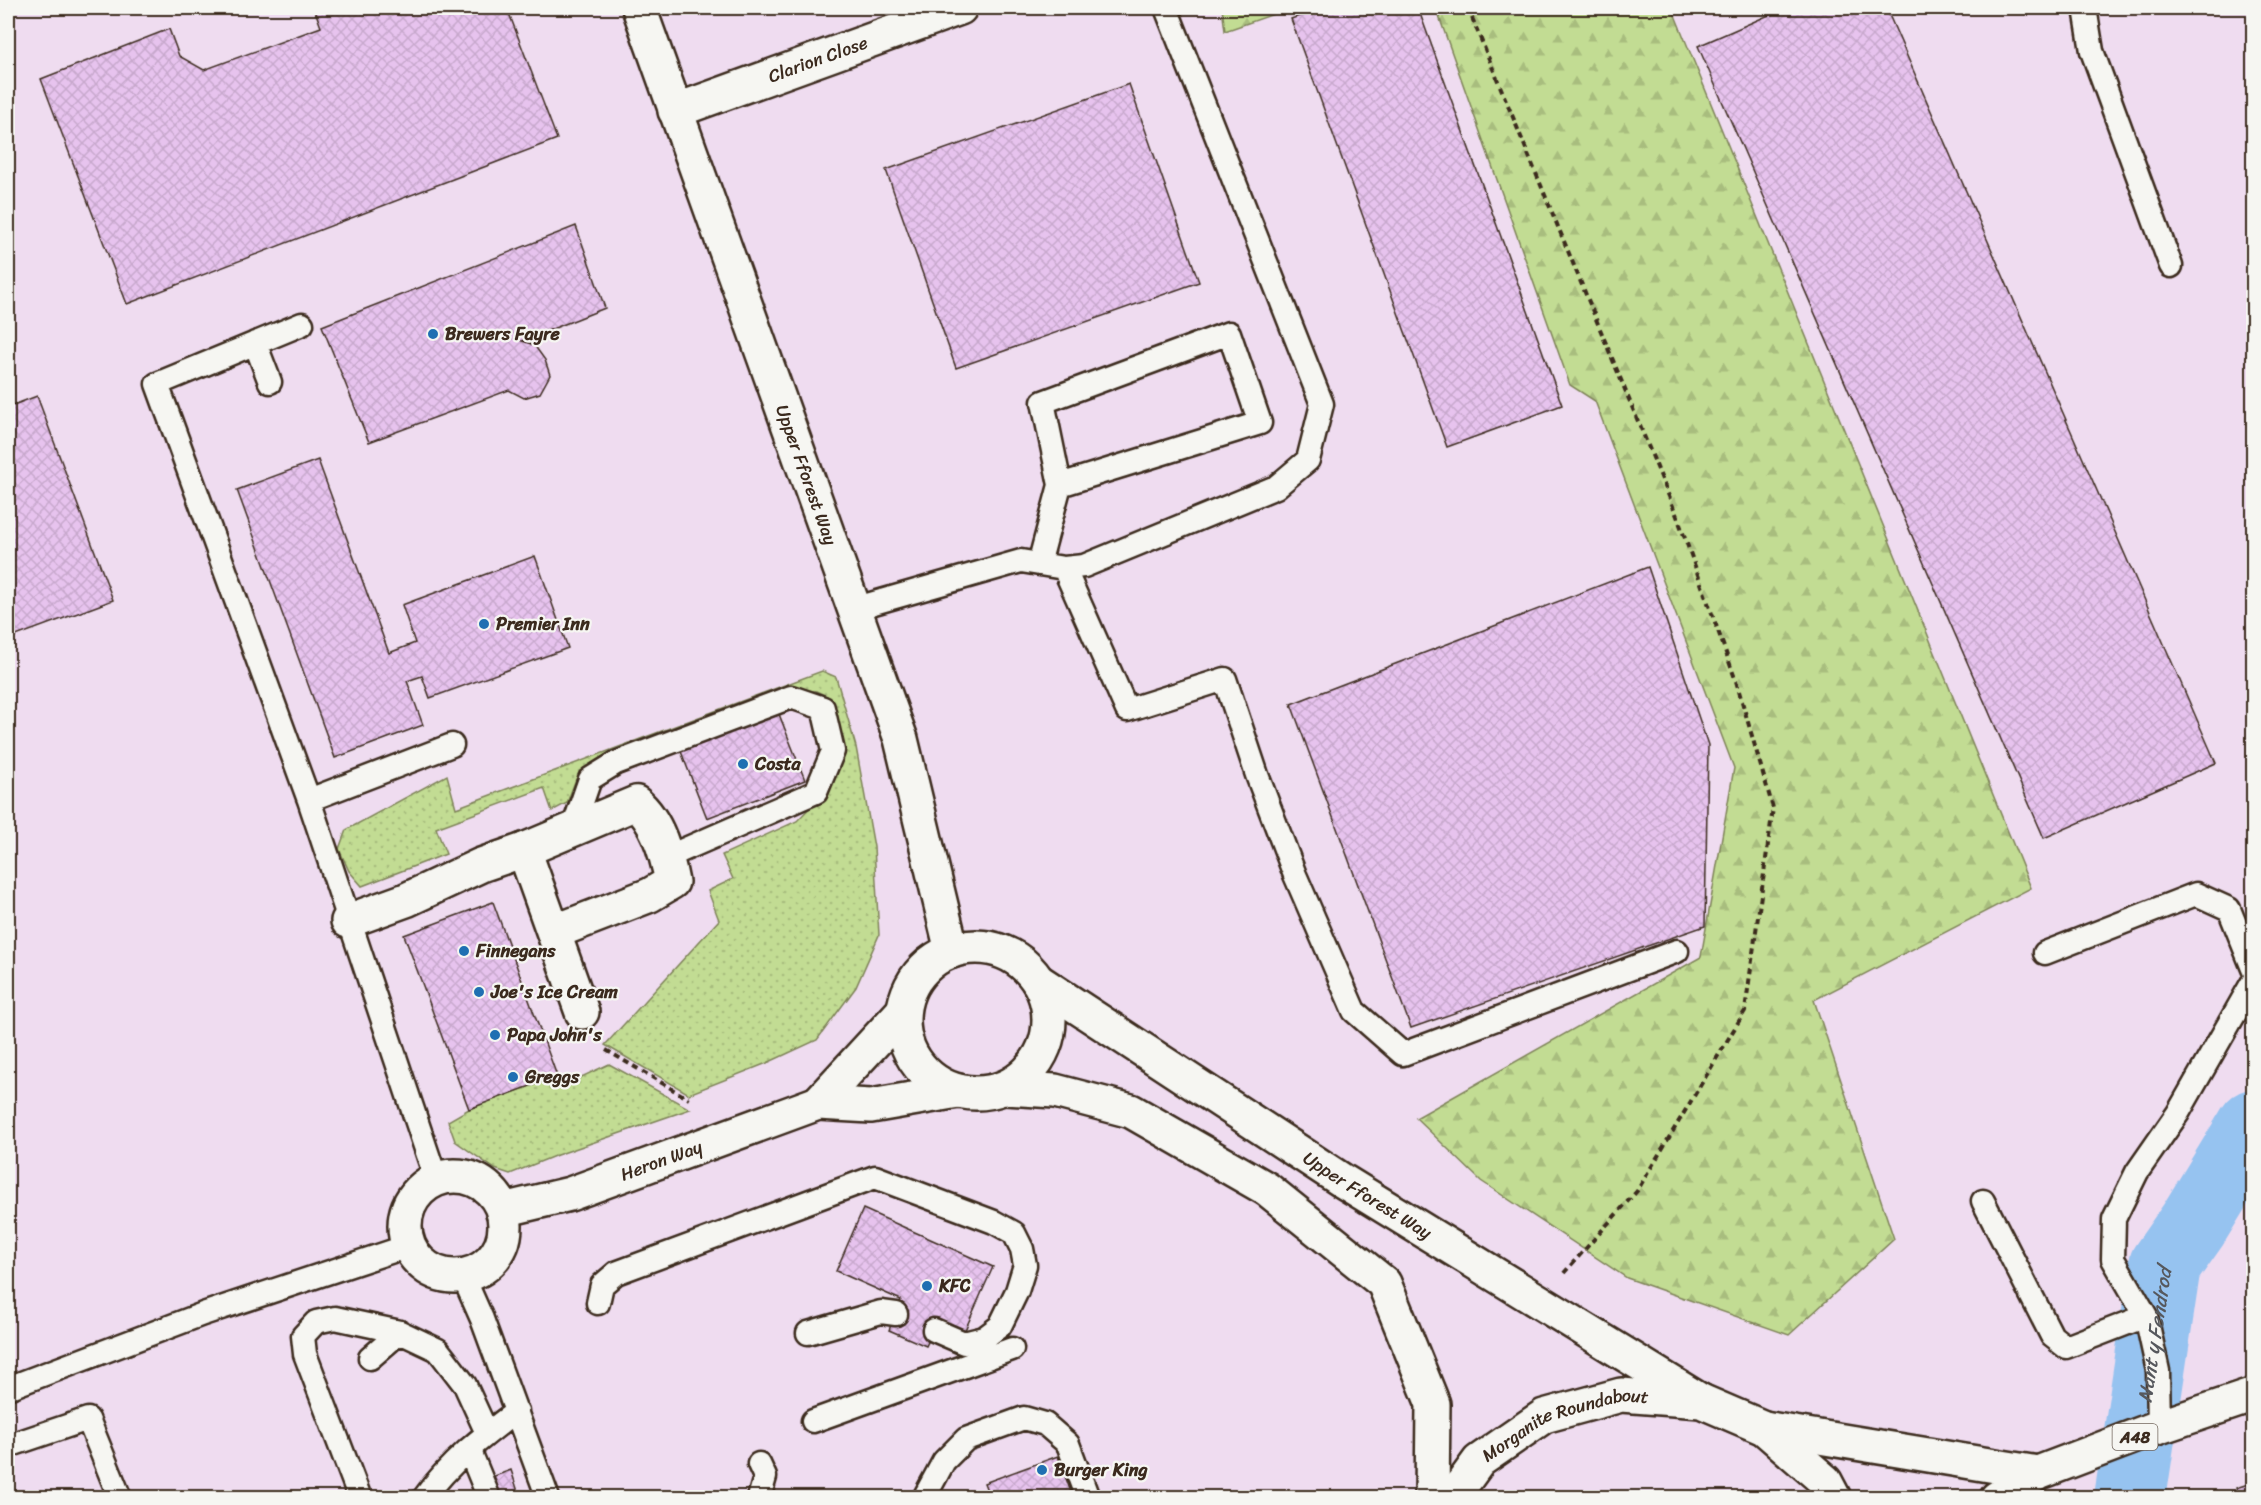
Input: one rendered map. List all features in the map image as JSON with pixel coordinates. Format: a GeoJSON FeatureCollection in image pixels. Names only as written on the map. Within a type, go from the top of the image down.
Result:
{"type":"FeatureCollection","features":[{"type":"Feature","properties":{"kind":"street","name":"Upper Fforest Way"},"geometry":{"type":"LineString","coordinates":[[639,8],[901,739],[952,951]]}},
{"type":"Feature","properties":{"kind":"street","name":"Clarion Close"},"geometry":{"type":"LineString","coordinates":[[675,111],[960,8]]}},
{"type":"Feature","properties":{"kind":"street"},"geometry":{"type":"LineString","coordinates":[[348,921],[406,900],[481,865],[524,850],[636,803],[646,811],[667,857],[672,882],[650,895],[554,932]]}},
{"type":"Feature","properties":{"kind":"street"},"geometry":{"type":"LineString","coordinates":[[524,850],[582,1012]]}},
{"type":"Feature","properties":{"kind":"street"},"geometry":{"type":"LineString","coordinates":[[1005,1088],[1026,1074],[1041,1054],[1048,1030],[1048,1004],[1038,981],[1022,963],[1001,951],[976,946],[952,951],[934,960],[918,974],[908,992],[903,1012],[903,1033],[910,1053],[922,1070],[939,1084],[958,1091],[982,1093],[1005,1088],[1055,1091],[1131,1111],[1268,1190],[1384,1282],[1433,1404],[1432,1497]]}},
{"type":"Feature","properties":{"kind":"street","name":"Upper Fforest Way"},"geometry":{"type":"LineString","coordinates":[[1038,981],[1343,1181],[1701,1401]]}},
{"type":"Feature","properties":{"kind":"street","name":"Heron Way"},"geometry":{"type":"LineString","coordinates":[[818,1103],[903,1012]]}},
{"type":"Feature","properties":{"kind":"street","name":"Heron Way"},"geometry":{"type":"LineString","coordinates":[[503,1210],[570,1194],[818,1103],[871,1106],[958,1091]]}},
{"type":"Feature","properties":{"kind":"street"},"geometry":{"type":"LineString","coordinates":[[452,1175],[469,1177],[484,1184],[496,1196],[503,1210],[506,1227],[502,1244],[493,1259],[480,1270],[463,1276],[446,1275],[431,1270],[418,1260],[408,1246],[405,1231],[406,1215],[412,1200],[423,1187],[436,1179],[452,1175]]}},
{"type":"Feature","properties":{"kind":"street","name":"Morganite Roundabout"},"geometry":{"type":"LineString","coordinates":[[1452,1497],[1479,1461],[1544,1416],[1621,1395],[1701,1401]]}},
{"type":"Feature","properties":{"kind":"street","name":"A48"},"geometry":{"type":"LineString","coordinates":[[2038,1473],[2159,1427],[2192,1418],[2253,1395]]}},
{"type":"Feature","properties":{"kind":"street"},"geometry":{"type":"LineString","coordinates":[[1701,1401],[1764,1428],[2038,1473]]}},
{"type":"Feature","properties":{"kind":"street"},"geometry":{"type":"LineString","coordinates":[[1764,1428],[1825,1481],[1834,1497]]}},
{"type":"Feature","properties":{"kind":"street"},"geometry":{"type":"LineString","coordinates":[[1997,1497],[2038,1473]]}},
{"type":"Feature","properties":{"kind":"lane"},"geometry":{"type":"LineString","coordinates":[[853,609],[1021,561],[1064,568],[1084,566],[1276,487],[1308,460],[1322,404],[1166,8]]}},
{"type":"Feature","properties":{"kind":"lane"},"geometry":{"type":"LineString","coordinates":[[2085,8],[2092,51],[2170,266]]}},
{"type":"Feature","properties":{"kind":"lane"},"geometry":{"type":"LineString","coordinates":[[302,324],[157,384],[309,800],[436,1179]]}},
{"type":"Feature","properties":{"kind":"lane"},"geometry":{"type":"LineString","coordinates":[[1039,564],[1060,485],[1043,402],[1229,333],[1260,423],[1060,485]]}},
{"type":"Feature","properties":{"kind":"lane"},"geometry":{"type":"LineString","coordinates":[[255,343],[270,382]]}},
{"type":"Feature","properties":{"kind":"lane"},"geometry":{"type":"LineString","coordinates":[[1064,568],[1127,710],[1226,680],[1257,775],[1295,875],[1354,1011],[1403,1054],[1677,951]]}},
{"type":"Feature","properties":{"kind":"lane"},"geometry":{"type":"LineString","coordinates":[[573,828],[590,779],[616,764],[791,697],[824,708],[833,752],[816,792],[667,857]]}},
{"type":"Feature","properties":{"kind":"lane"},"geometry":{"type":"LineString","coordinates":[[309,800],[452,745]]}},
{"type":"Feature","properties":{"kind":"lane"},"geometry":{"type":"LineString","coordinates":[[2045,953],[2196,894],[2229,909],[2253,971]]}},
{"type":"Feature","properties":{"kind":"lane"},"geometry":{"type":"LineString","coordinates":[[2159,1427],[2158,1371],[2143,1308],[2113,1259],[2114,1219],[2137,1172],[2178,1113],[2253,980]]}},
{"type":"Feature","properties":{"kind":"lane"},"geometry":{"type":"LineString","coordinates":[[598,1303],[602,1285],[616,1273],[875,1177],[994,1222],[1014,1233],[1022,1249],[1025,1265],[1017,1291],[1000,1326],[984,1338],[964,1343],[934,1330]]}},
{"type":"Feature","properties":{"kind":"lane"},"geometry":{"type":"LineString","coordinates":[[1983,1201],[2052,1336],[2066,1347],[2122,1326],[2143,1308]]}},
{"type":"Feature","properties":{"kind":"lane"},"geometry":{"type":"LineString","coordinates":[[8,1388],[203,1314],[408,1246]]}},
{"type":"Feature","properties":{"kind":"lane"},"geometry":{"type":"LineString","coordinates":[[463,1276],[482,1319],[548,1497]]}},
{"type":"Feature","properties":{"kind":"lane"},"geometry":{"type":"LineString","coordinates":[[808,1333],[882,1312],[896,1314]]}},
{"type":"Feature","properties":{"kind":"lane"},"geometry":{"type":"LineString","coordinates":[[360,1497],[305,1354],[303,1336],[316,1322],[335,1318],[400,1332],[438,1350],[465,1385],[487,1433]]}},
{"type":"Feature","properties":{"kind":"lane"},"geometry":{"type":"LineString","coordinates":[[370,1358],[400,1332]]}},
{"type":"Feature","properties":{"kind":"lane"},"geometry":{"type":"LineString","coordinates":[[813,1421],[1012,1349]]}},
{"type":"Feature","properties":{"kind":"lane"},"geometry":{"type":"LineString","coordinates":[[436,1481],[487,1433],[517,1411]]}},
{"type":"Feature","properties":{"kind":"lane"},"geometry":{"type":"LineString","coordinates":[[924,1497],[944,1461],[966,1439],[1024,1418],[1045,1424],[1068,1444],[1088,1497]]}},
{"type":"Feature","properties":{"kind":"lane"},"geometry":{"type":"LineString","coordinates":[[8,1446],[88,1419],[120,1497]]}},
{"type":"Feature","properties":{"kind":"lane"},"geometry":{"type":"LineString","coordinates":[[469,1449],[489,1497]]}},
{"type":"Feature","properties":{"kind":"lane"},"geometry":{"type":"LineString","coordinates":[[759,1464],[765,1477],[759,1497]]}},
{"type":"Feature","properties":{"kind":"path"},"geometry":{"type":"LineString","coordinates":[[1468,8],[1677,516],[1736,681],[1773,808],[1745,1011],[1637,1191],[1539,1302]]}},
{"type":"Feature","properties":{"kind":"path"},"geometry":{"type":"LineString","coordinates":[[606,1050],[688,1099]]}},
{"type":"Feature","properties":{"kind":"shaded area"},"geometry":{"type":"Polygon","coordinates":[[[8,8],[2253,8],[2253,1497],[8,1497],[8,8]]]}},
{"type":"Feature","properties":{"kind":"green space"},"geometry":{"type":"Polygon","coordinates":[[[1222,8],[1291,8],[1225,31],[1222,8]]]}},
{"type":"Feature","properties":{"kind":"green space"},"geometry":{"type":"Polygon","coordinates":[[[1436,8],[1672,8],[2031,888],[1814,1000],[1894,1239],[1789,1335],[1627,1278],[1481,1181],[1416,1118],[1701,957],[1734,768],[1595,401],[1570,385],[1436,8]]]}},
{"type":"Feature","properties":{"kind":"green space"},"geometry":{"type":"Polygon","coordinates":[[[822,671],[836,677],[856,747],[874,847],[879,935],[856,987],[817,1040],[689,1094],[605,1045],[719,920],[708,891],[733,879],[722,855],[797,821],[820,797],[837,770],[842,749],[835,716],[827,696],[816,691],[800,690],[613,760],[576,779],[567,803],[552,811],[544,788],[436,828],[446,854],[362,886],[349,871],[339,849],[346,830],[447,775],[456,808],[822,671]]]}},
{"type":"Feature","properties":{"kind":"green space"},"geometry":{"type":"Polygon","coordinates":[[[609,1064],[690,1109],[557,1155],[510,1174],[495,1169],[455,1141],[448,1121],[469,1109],[557,1076],[573,1081],[609,1064]]]}},
{"type":"Feature","properties":{"kind":"building"},"geometry":{"type":"Polygon","coordinates":[[[314,8],[507,8],[557,139],[127,304],[41,79],[169,29],[179,56],[204,70],[321,27],[314,8]]]}},
{"type":"Feature","properties":{"kind":"building"},"geometry":{"type":"Polygon","coordinates":[[[1322,8],[1418,8],[1562,405],[1447,447],[1291,19],[1322,8]]]}},
{"type":"Feature","properties":{"kind":"building"},"geometry":{"type":"Polygon","coordinates":[[[1785,8],[1886,8],[2216,763],[2044,838],[1698,46],[1785,8]]]}},
{"type":"Feature","properties":{"kind":"building"},"geometry":{"type":"Polygon","coordinates":[[[1129,84],[1199,282],[956,368],[886,170],[1129,84]]]}},
{"type":"Feature","properties":{"kind":"building","name":"Brewers Fayre"},"geometry":{"type":"Polygon","coordinates":[[[576,226],[605,308],[522,341],[534,345],[545,360],[550,375],[540,393],[524,398],[509,390],[369,442],[322,326],[576,226]]]}},
{"type":"Feature","properties":{"kind":"building"},"geometry":{"type":"Polygon","coordinates":[[[37,396],[113,600],[8,639],[8,407],[37,396]]]}},
{"type":"Feature","properties":{"kind":"building","name":"Premier Inn"},"geometry":{"type":"Polygon","coordinates":[[[318,460],[389,653],[415,643],[402,605],[535,556],[568,648],[430,698],[422,676],[407,681],[423,725],[335,758],[237,490],[318,460]]]}},
{"type":"Feature","properties":{"kind":"building"},"geometry":{"type":"Polygon","coordinates":[[[1648,567],[1708,745],[1705,926],[1411,1028],[1291,704],[1648,567]]]}},
{"type":"Feature","properties":{"kind":"building","name":"Costa"},"geometry":{"type":"Polygon","coordinates":[[[775,704],[805,780],[707,818],[680,749],[775,704]]]}},
{"type":"Feature","properties":{"kind":"building"},"geometry":{"type":"Polygon","coordinates":[[[493,902],[557,1076],[469,1109],[404,935],[493,902]]]}},
{"type":"Feature","properties":{"kind":"building","name":"KFC"},"geometry":{"type":"Polygon","coordinates":[[[863,1209],[993,1267],[965,1330],[939,1319],[926,1346],[889,1330],[901,1300],[836,1271],[863,1209]]]}},
{"type":"Feature","properties":{"kind":"building","name":"Burger King"},"geometry":{"type":"Polygon","coordinates":[[[1058,1456],[1073,1498],[990,1498],[984,1483],[1058,1456]]]}},
{"type":"Feature","properties":{"kind":"building"},"geometry":{"type":"Polygon","coordinates":[[[511,1470],[520,1498],[499,1498],[492,1477],[511,1470]]]}},
{"type":"Feature","properties":{"kind":"building"},"geometry":{"type":"Polygon","coordinates":[[[2254,1482],[2254,1498],[2240,1498],[2236,1488],[2254,1482]]]}},
{"type":"Feature","properties":{"kind":"waterway","name":"Nant y Fendrod"},"geometry":{"type":"LineString","coordinates":[[2130,1498],[2165,1265],[2193,1225],[2254,1125]]}},
{"type":"Feature","properties":{"kind":"place","name":"Brewers Fayre"},"geometry":{"type":"Point","coordinates":[433,334]}},
{"type":"Feature","properties":{"kind":"place","name":"Premier Inn"},"geometry":{"type":"Point","coordinates":[484,624]}},
{"type":"Feature","properties":{"kind":"place","name":"Costa"},"geometry":{"type":"Point","coordinates":[743,764]}},
{"type":"Feature","properties":{"kind":"place","name":"Finnegans"},"geometry":{"type":"Point","coordinates":[464,951]}},
{"type":"Feature","properties":{"kind":"place","name":"Joe's Ice Cream"},"geometry":{"type":"Point","coordinates":[479,992]}},
{"type":"Feature","properties":{"kind":"place","name":"Papa John's"},"geometry":{"type":"Point","coordinates":[495,1035]}},
{"type":"Feature","properties":{"kind":"place","name":"Greggs"},"geometry":{"type":"Point","coordinates":[513,1077]}},
{"type":"Feature","properties":{"kind":"place","name":"KFC"},"geometry":{"type":"Point","coordinates":[927,1286]}},
{"type":"Feature","properties":{"kind":"place","name":"Burger King"},"geometry":{"type":"Point","coordinates":[1042,1470]}}]}
